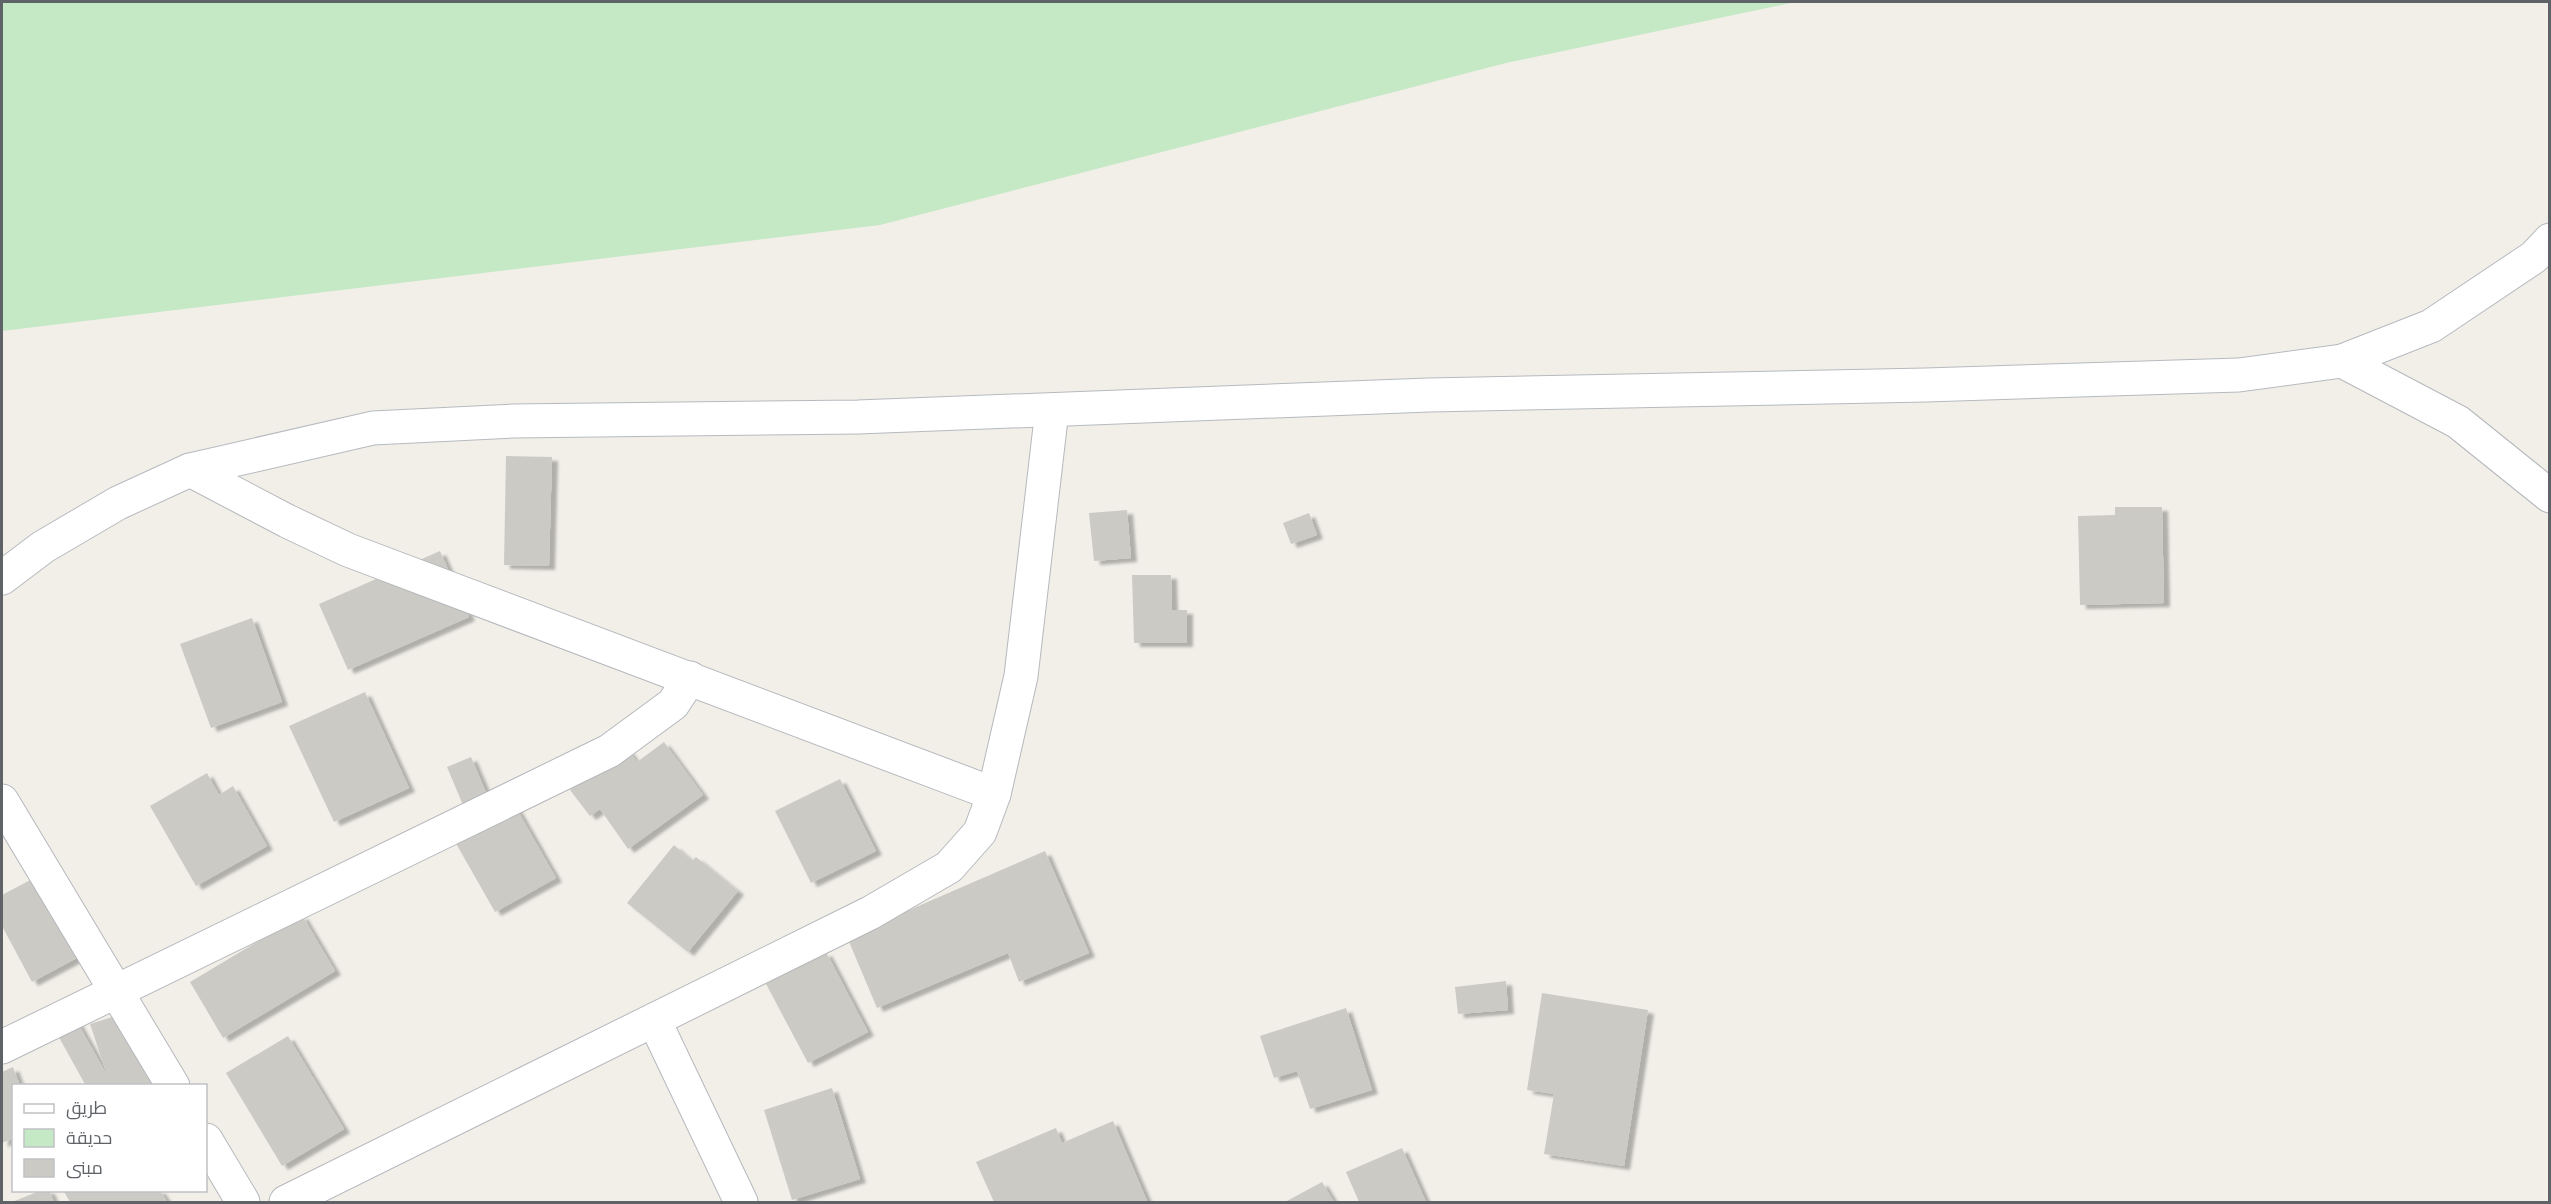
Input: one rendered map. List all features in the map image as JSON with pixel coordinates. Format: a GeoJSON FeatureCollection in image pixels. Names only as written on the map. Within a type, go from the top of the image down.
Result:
{"type":"FeatureCollection","features":[{"type":"Feature","properties":{"kind":"street"},"geometry":{"type":"LineString","coordinates":[[2,578],[43,547],[118,502],[190,470],[373,428],[513,421],[858,417],[1429,395],[1926,386],[2239,375],[2342,360],[2431,326],[2534,257],[2550,240]]}},
{"type":"Feature","properties":{"kind":"street"},"geometry":{"type":"LineString","coordinates":[[2342,360],[2458,422],[2550,496]]}},
{"type":"Feature","properties":{"kind":"street"},"geometry":{"type":"LineString","coordinates":[[286,1203],[870,913],[949,867],[980,832],[993,794],[1021,676],[1052,410]]}},
{"type":"Feature","properties":{"kind":"street"},"geometry":{"type":"LineString","coordinates":[[190,470],[348,550],[993,794]]}},
{"type":"Feature","properties":{"kind":"street"},"geometry":{"type":"LineString","coordinates":[[2,1047],[609,751],[673,704],[690,678]]}},
{"type":"Feature","properties":{"kind":"street"},"geometry":{"type":"LineString","coordinates":[[2,801],[172,1084]]}},
{"type":"Feature","properties":{"kind":"street"},"geometry":{"type":"LineString","coordinates":[[654,1020],[741,1203]]}},
{"type":"Feature","properties":{"kind":"street"},"geometry":{"type":"LineString","coordinates":[[207,1142],[243,1203]]}},
{"type":"Feature","properties":{"kind":"green space"},"geometry":{"type":"Polygon","coordinates":[[[2,2],[1796,2],[1506,63],[880,225],[2,331],[2,2]]]}},
{"type":"Feature","properties":{"kind":"building"},"geometry":{"type":"Polygon","coordinates":[[[506,456],[552,457],[549,566],[504,565],[506,456]]]}},
{"type":"Feature","properties":{"kind":"building"},"geometry":{"type":"Polygon","coordinates":[[[2115,507],[2162,507],[2164,603],[2080,605],[2078,516],[2115,515],[2115,507]]]}},
{"type":"Feature","properties":{"kind":"building"},"geometry":{"type":"Polygon","coordinates":[[[1127,510],[1131,558],[1094,561],[1089,513],[1127,510]]]}},
{"type":"Feature","properties":{"kind":"building"},"geometry":{"type":"Polygon","coordinates":[[[1309,513],[1317,535],[1291,544],[1283,523],[1309,513]]]}},
{"type":"Feature","properties":{"kind":"building"},"geometry":{"type":"Polygon","coordinates":[[[440,551],[469,617],[348,670],[319,604],[440,551]]]}},
{"type":"Feature","properties":{"kind":"building"},"geometry":{"type":"Polygon","coordinates":[[[1132,575],[1171,575],[1172,610],[1187,610],[1187,643],[1134,643],[1132,575]]]}},
{"type":"Feature","properties":{"kind":"building"},"geometry":{"type":"Polygon","coordinates":[[[252,618],[282,702],[211,728],[180,644],[252,618]]]}},
{"type":"Feature","properties":{"kind":"building"},"geometry":{"type":"Polygon","coordinates":[[[365,692],[409,788],[334,822],[289,726],[365,692]]]}},
{"type":"Feature","properties":{"kind":"building"},"geometry":{"type":"Polygon","coordinates":[[[664,742],[703,795],[628,849],[600,809],[590,816],[570,790],[627,749],[637,762],[664,742]]]}},
{"type":"Feature","properties":{"kind":"building"},"geometry":{"type":"Polygon","coordinates":[[[471,757],[496,816],[515,806],[556,878],[495,912],[454,840],[468,817],[447,767],[471,757]]]}},
{"type":"Feature","properties":{"kind":"building"},"geometry":{"type":"Polygon","coordinates":[[[207,773],[219,795],[233,786],[267,846],[196,886],[150,806],[207,773]]]}},
{"type":"Feature","properties":{"kind":"building"},"geometry":{"type":"Polygon","coordinates":[[[840,779],[876,851],[811,883],[775,811],[840,779]]]}},
{"type":"Feature","properties":{"kind":"building"},"geometry":{"type":"Polygon","coordinates":[[[674,845],[692,861],[696,857],[738,891],[688,952],[627,903],[674,845]]]}},
{"type":"Feature","properties":{"kind":"building"},"geometry":{"type":"Polygon","coordinates":[[[1045,851],[1089,953],[1019,982],[1008,953],[877,1008],[847,937],[1045,851]]]}},
{"type":"Feature","properties":{"kind":"building"},"geometry":{"type":"Polygon","coordinates":[[[55,867],[97,947],[32,982],[2,926],[2,895],[55,867]]]}},
{"type":"Feature","properties":{"kind":"building"},"geometry":{"type":"Polygon","coordinates":[[[302,915],[335,971],[223,1038],[190,982],[302,915]]]}},
{"type":"Feature","properties":{"kind":"building"},"geometry":{"type":"Polygon","coordinates":[[[826,952],[868,1032],[808,1063],[766,984],[826,952]]]}},
{"type":"Feature","properties":{"kind":"building"},"geometry":{"type":"Polygon","coordinates":[[[1506,981],[1508,1010],[1458,1014],[1455,987],[1506,981]]]}},
{"type":"Feature","properties":{"kind":"building"},"geometry":{"type":"Polygon","coordinates":[[[1542,993],[1648,1010],[1624,1166],[1544,1154],[1554,1094],[1527,1090],[1542,993]]]}},
{"type":"Feature","properties":{"kind":"building"},"geometry":{"type":"Polygon","coordinates":[[[141,1008],[163,1079],[148,1084],[85,1084],[56,1032],[76,1020],[107,1075],[90,1024],[141,1008]]]}},
{"type":"Feature","properties":{"kind":"building"},"geometry":{"type":"Polygon","coordinates":[[[1346,1008],[1372,1090],[1310,1109],[1297,1071],[1274,1078],[1260,1036],[1346,1008]]]}},
{"type":"Feature","properties":{"kind":"building"},"geometry":{"type":"Polygon","coordinates":[[[288,1036],[344,1129],[282,1166],[226,1073],[288,1036]]]}},
{"type":"Feature","properties":{"kind":"building"},"geometry":{"type":"Polygon","coordinates":[[[13,1067],[19,1084],[12,1084],[12,1139],[2,1143],[2,1072],[13,1067]]]}},
{"type":"Feature","properties":{"kind":"building"},"geometry":{"type":"Polygon","coordinates":[[[832,1088],[860,1179],[792,1200],[764,1110],[832,1088]]]}},
{"type":"Feature","properties":{"kind":"building"},"geometry":{"type":"Polygon","coordinates":[[[1113,1121],[1147,1201],[994,1202],[976,1162],[1056,1128],[1062,1143],[1113,1121]]]}},
{"type":"Feature","properties":{"kind":"building"},"geometry":{"type":"Polygon","coordinates":[[[1402,1148],[1426,1202],[1359,1202],[1346,1172],[1402,1148]]]}},
{"type":"Feature","properties":{"kind":"building"},"geometry":{"type":"Polygon","coordinates":[[[1322,1182],[1334,1202],[1285,1202],[1322,1182]]]}},
{"type":"Feature","properties":{"kind":"building"},"geometry":{"type":"Polygon","coordinates":[[[37,1192],[50,1192],[54,1202],[12,1202],[37,1192]]]}},
{"type":"Feature","properties":{"kind":"building"},"geometry":{"type":"Polygon","coordinates":[[[64,1192],[161,1192],[167,1202],[70,1202],[64,1192]]]}}]}
